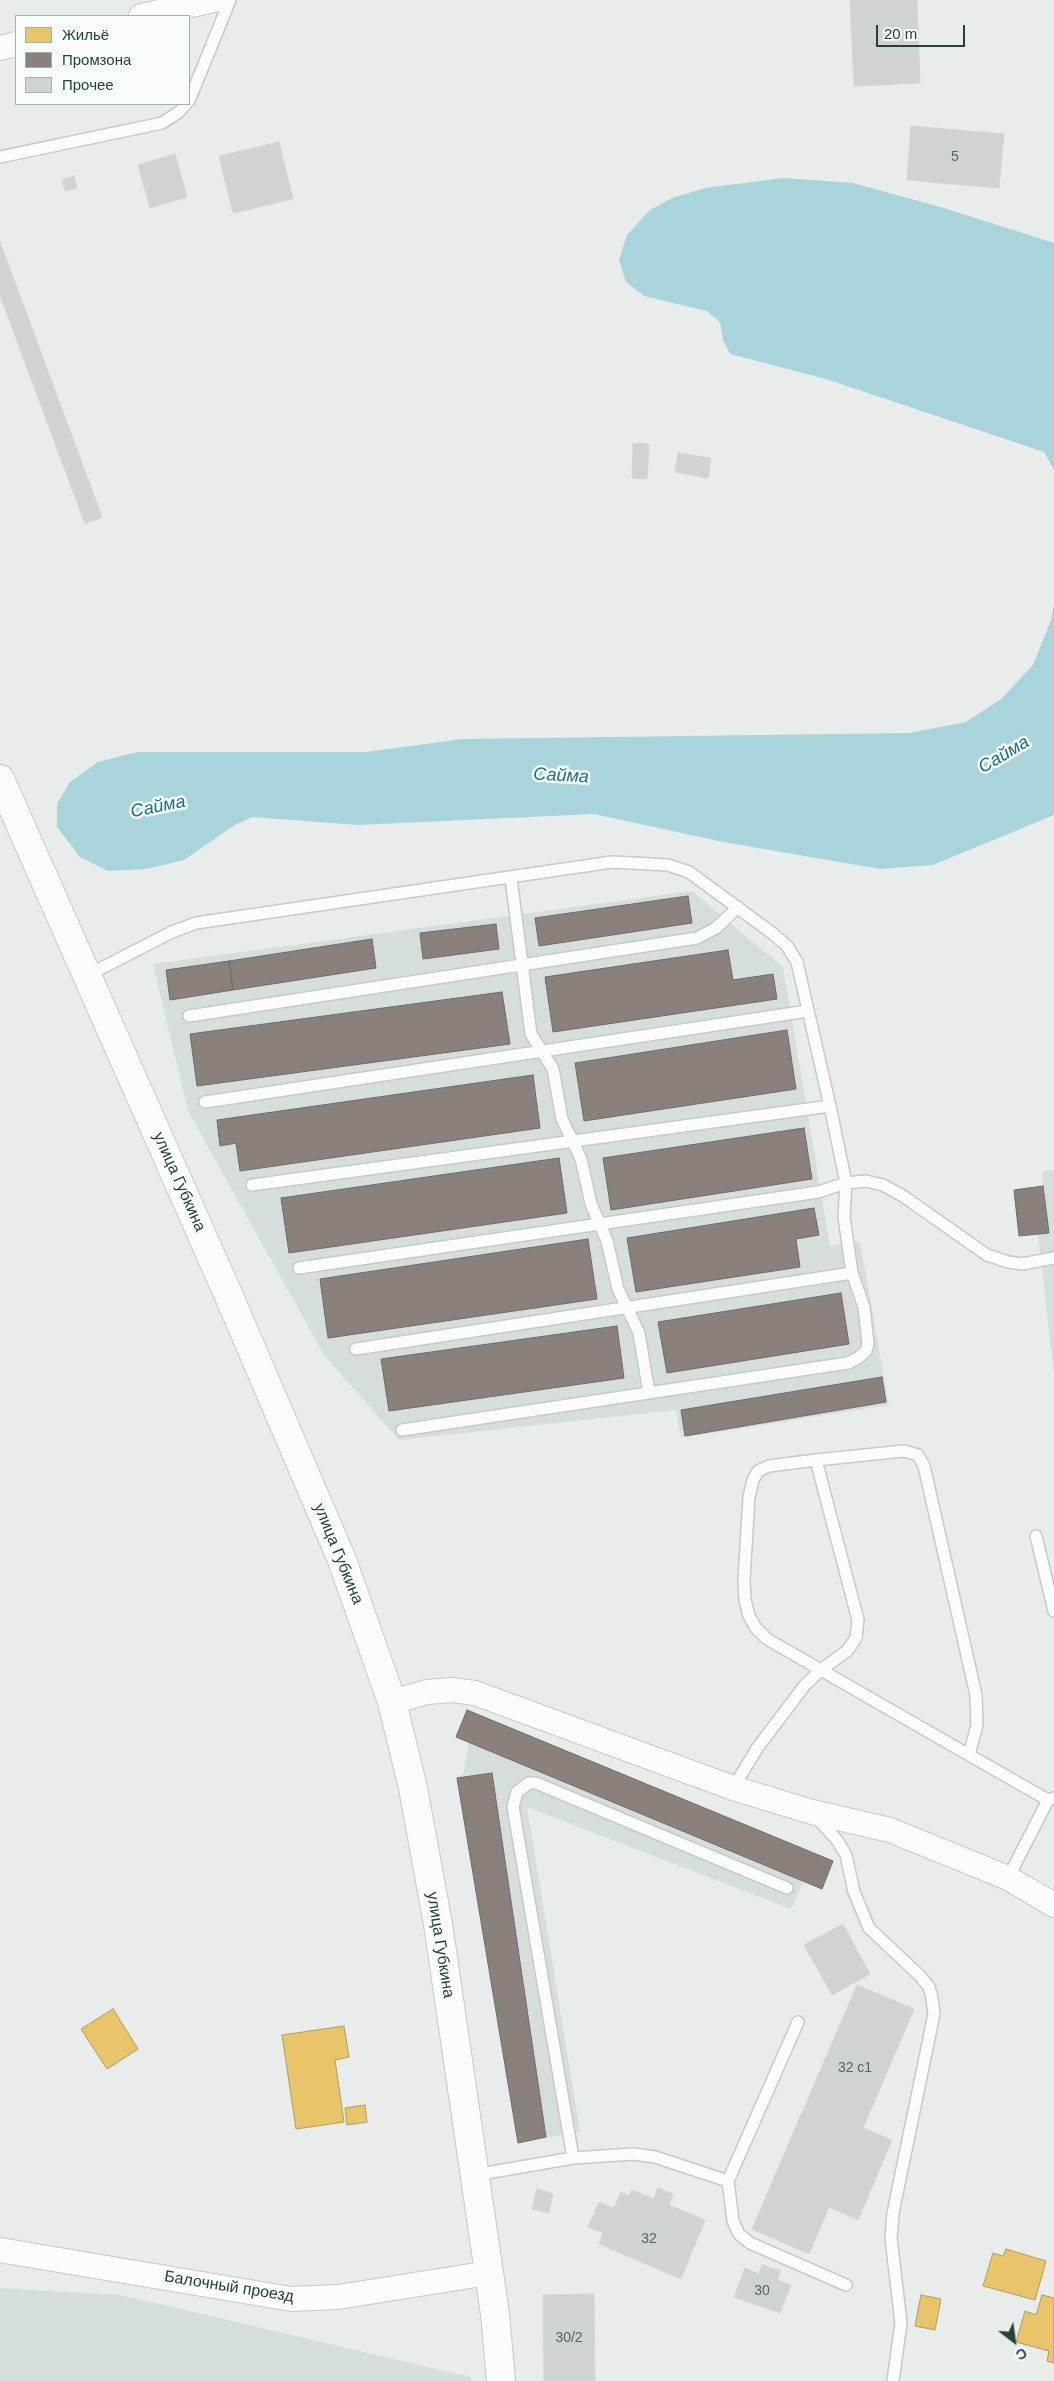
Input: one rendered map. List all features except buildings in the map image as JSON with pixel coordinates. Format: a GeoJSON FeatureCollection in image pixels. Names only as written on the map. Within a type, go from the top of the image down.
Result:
{"type":"FeatureCollection","features":[{"type":"Feature","properties":{"kind":"street"},"geometry":{"type":"LineString","coordinates":[[146,15],[214,0]]}},
{"type":"Feature","properties":{"kind":"street"},"geometry":{"type":"LineString","coordinates":[[0,48],[15,44]]}},
{"type":"Feature","properties":{"kind":"street","name":"улица Губкина"},"geometry":{"type":"LineString","coordinates":[[0,779],[88,976],[342,1560],[392,1702],[413,1788],[438,1924],[489,2273],[501,2381]]}},
{"type":"Feature","properties":{"kind":"street"},"geometry":{"type":"LineString","coordinates":[[392,1702],[427,1692],[452,1690],[475,1693],[733,1788],[812,1812],[890,1830],[1008,1878],[1054,1905]]}},
{"type":"Feature","properties":{"kind":"street","name":"Балочный проезд"},"geometry":{"type":"LineString","coordinates":[[0,2250],[291,2299],[338,2297],[489,2273]]}},
{"type":"Feature","properties":{"kind":"lane"},"geometry":{"type":"LineString","coordinates":[[190,99],[230,0]]}},
{"type":"Feature","properties":{"kind":"lane"},"geometry":{"type":"LineString","coordinates":[[0,157],[162,123],[179,112],[185,105]]}},
{"type":"Feature","properties":{"kind":"lane"},"geometry":{"type":"LineString","coordinates":[[88,976],[172,932],[196,924],[612,862],[668,865],[689,872],[738,907],[787,946],[796,962],[846,1183],[844,1217],[852,1272],[864,1307],[868,1344],[866,1351],[848,1363],[402,1430]]}},
{"type":"Feature","properties":{"kind":"lane"},"geometry":{"type":"LineString","coordinates":[[511,878],[531,1034],[553,1069],[562,1119],[581,1159],[591,1204],[607,1241],[618,1289],[640,1333],[649,1392]]}},
{"type":"Feature","properties":{"kind":"lane"},"geometry":{"type":"LineString","coordinates":[[189,1016],[697,938],[716,928],[738,907]]}},
{"type":"Feature","properties":{"kind":"lane"},"geometry":{"type":"LineString","coordinates":[[205,1102],[808,1011]]}},
{"type":"Feature","properties":{"kind":"lane"},"geometry":{"type":"LineString","coordinates":[[252,1184],[830,1106]]}},
{"type":"Feature","properties":{"kind":"lane"},"geometry":{"type":"LineString","coordinates":[[299,1268],[818,1192],[846,1183],[866,1181],[883,1185],[903,1196],[987,1255],[1008,1262],[1022,1264],[1054,1258]]}},
{"type":"Feature","properties":{"kind":"lane"},"geometry":{"type":"LineString","coordinates":[[356,1349],[852,1272]]}},
{"type":"Feature","properties":{"kind":"lane"},"geometry":{"type":"LineString","coordinates":[[969,1755],[976,1725],[976,1695],[924,1466],[918,1455],[904,1451],[769,1466],[758,1471],[753,1480],[749,1497],[744,1580],[747,1608],[756,1628],[767,1639],[969,1755],[1051,1799],[1008,1878]]}},
{"type":"Feature","properties":{"kind":"lane"},"geometry":{"type":"LineString","coordinates":[[733,1788],[758,1747],[805,1685],[846,1651],[856,1638],[858,1620],[816,1460]]}},
{"type":"Feature","properties":{"kind":"lane"},"geometry":{"type":"LineString","coordinates":[[1036,1536],[1054,1611]]}},
{"type":"Feature","properties":{"kind":"lane"},"geometry":{"type":"LineString","coordinates":[[573,2158],[512,1807],[517,1792],[529,1783],[536,1782],[787,1888]]}},
{"type":"Feature","properties":{"kind":"lane"},"geometry":{"type":"LineString","coordinates":[[812,1812],[837,1840],[846,1855],[854,1892],[869,1928],[919,1975],[929,1987],[932,1998],[933,2022],[893,2213],[891,2238],[902,2323],[893,2381]]}},
{"type":"Feature","properties":{"kind":"lane"},"geometry":{"type":"LineString","coordinates":[[798,2022],[728,2181],[733,2221],[739,2234],[750,2244],[846,2285]]}},
{"type":"Feature","properties":{"kind":"lane"},"geometry":{"type":"LineString","coordinates":[[475,2175],[573,2158],[632,2154],[655,2157],[728,2181]]}},
{"type":"Feature","properties":{"kind":"shaded area"},"geometry":{"type":"Polygon","coordinates":[[[692,891],[783,967],[830,1246],[860,1242],[889,1405],[681,1438],[676,1410],[399,1440],[324,1355],[188,1111],[153,964],[692,891]]]}},
{"type":"Feature","properties":{"kind":"shaded area"},"geometry":{"type":"Polygon","coordinates":[[[1054,1170],[1054,1375],[1038,1234],[1019,1236],[1014,1190],[1043,1186],[1042,1172],[1054,1170]]]}},
{"type":"Feature","properties":{"kind":"shaded area"},"geometry":{"type":"Polygon","coordinates":[[[467,1710],[833,1861],[822,1889],[804,1881],[791,1909],[527,1807],[580,2132],[518,2143],[457,1778],[463,1774],[469,1743],[456,1737],[467,1710]]]}},
{"type":"Feature","properties":{"kind":"shaded area"},"geometry":{"type":"Polygon","coordinates":[[[0,2288],[121,2295],[471,2377],[471,2381],[0,2381],[0,2288]]]}},
{"type":"Feature","properties":{"kind":"water"},"geometry":{"type":"Polygon","coordinates":[[[783,178],[853,183],[944,208],[1054,243],[1054,470],[1044,452],[826,379],[730,354],[723,340],[720,322],[707,311],[644,296],[626,282],[619,260],[627,235],[650,210],[672,198],[705,188],[783,178]]]}},
{"type":"Feature","properties":{"kind":"water","name":"Сайма"},"geometry":{"type":"Polygon","coordinates":[[[1054,605],[1054,815],[933,865],[880,869],[723,842],[594,814],[358,825],[252,817],[233,826],[184,860],[146,869],[108,871],[80,857],[57,827],[57,804],[70,782],[98,762],[137,752],[366,752],[462,739],[909,733],[966,722],[1001,699],[1033,665],[1051,620],[1054,605]]]}}]}
